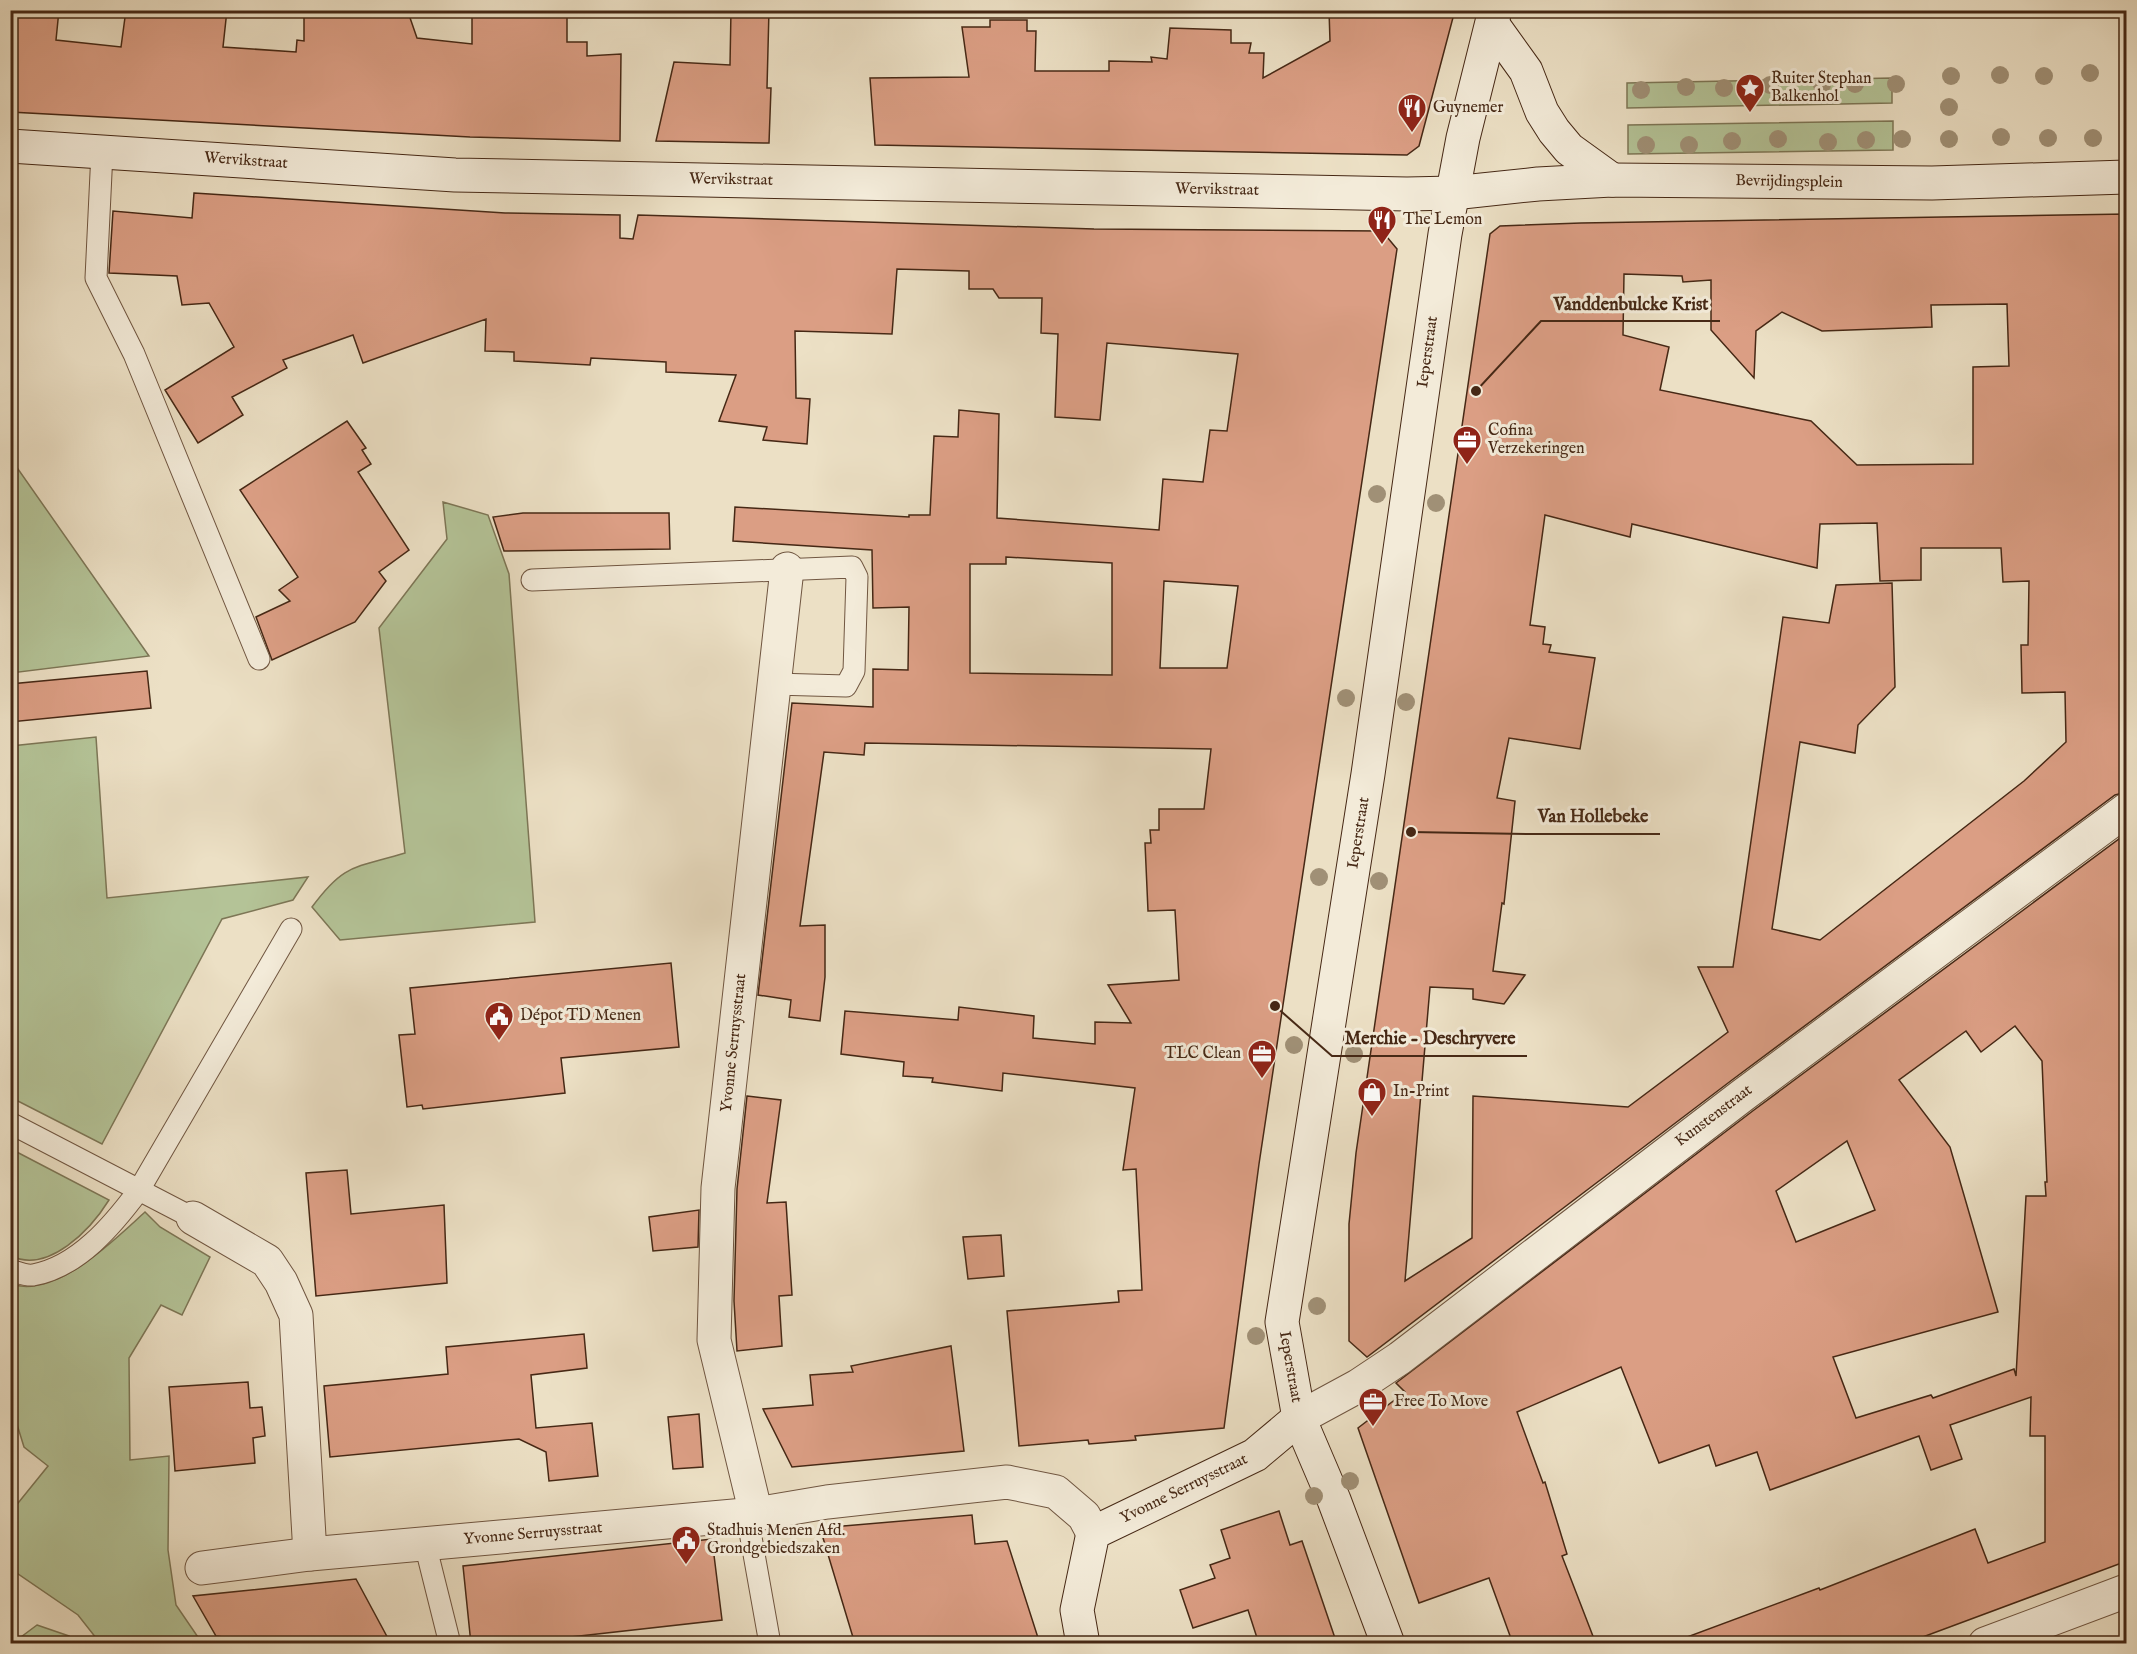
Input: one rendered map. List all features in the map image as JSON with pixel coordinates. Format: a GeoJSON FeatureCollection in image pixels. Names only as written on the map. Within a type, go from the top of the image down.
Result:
{"type":"FeatureCollection","features":[{"type":"Feature","properties":{"kind":"street"},"geometry":{"type":"LineString","coordinates":[[1494,18],[1526,71],[1542,112],[1554,131],[1569,149],[1612,180]]}},
{"type":"Feature","properties":{"kind":"street","name":"Ieperstraat"},"geometry":{"type":"LineString","coordinates":[[1388,1644],[1334,1500],[1299,1418],[1282,1322],[1368,774],[1452,193],[1463,138],[1494,18]]}},
{"type":"Feature","properties":{"kind":"street","name":"Wervikstraat"},"geometry":{"type":"LineString","coordinates":[[10,146],[455,175],[1452,193]]}},
{"type":"Feature","properties":{"kind":"street","name":"Bevrijdingsplein"},"geometry":{"type":"LineString","coordinates":[[1452,193],[1538,184],[1612,180],[1932,183],[2127,177]]}},
{"type":"Feature","properties":{"kind":"street","name":"Yvonne Serruysstraat"},"geometry":{"type":"LineString","coordinates":[[751,1514],[714,1340],[718,1188],[787,570]]}},
{"type":"Feature","properties":{"kind":"street","name":"Kunstenstraat"},"geometry":{"type":"LineString","coordinates":[[1299,1418],[1358,1386],[1400,1358],[1743,1095],[2127,810]]}},
{"type":"Feature","properties":{"kind":"street"},"geometry":{"type":"LineString","coordinates":[[192,1218],[267,1261],[281,1282],[296,1316],[310,1554]]}},
{"type":"Feature","properties":{"kind":"street","name":"Yvonne Serruysstraat"},"geometry":{"type":"LineString","coordinates":[[202,1568],[310,1554],[751,1514],[827,1502],[1007,1482],[1056,1492],[1084,1516],[1093,1533],[1255,1455],[1299,1418]]}},
{"type":"Feature","properties":{"kind":"street"},"geometry":{"type":"LineString","coordinates":[[1083,1644],[1077,1610],[1093,1533]]}},
{"type":"Feature","properties":{"kind":"street"},"geometry":{"type":"LineString","coordinates":[[1985,1644],[2127,1591]]}},
{"type":"Feature","properties":{"kind":"lane"},"geometry":{"type":"LineString","coordinates":[[102,152],[96,278],[134,354],[259,659]]}},
{"type":"Feature","properties":{"kind":"lane"},"geometry":{"type":"LineString","coordinates":[[532,580],[852,567],[857,577],[854,671],[846,686],[774,684]]}},
{"type":"Feature","properties":{"kind":"lane"},"geometry":{"type":"LineString","coordinates":[[10,1270],[31,1276],[70,1262],[116,1221],[140,1190],[291,929]]}},
{"type":"Feature","properties":{"kind":"lane"},"geometry":{"type":"LineString","coordinates":[[10,1123],[192,1218]]}},
{"type":"Feature","properties":{"kind":"lane"},"geometry":{"type":"LineString","coordinates":[[751,1514],[755,1572],[770,1644]]}},
{"type":"Feature","properties":{"kind":"lane"},"geometry":{"type":"LineString","coordinates":[[425,1544],[450,1644]]}},
{"type":"Feature","properties":{"kind":"green space"},"geometry":{"type":"Polygon","coordinates":[[[1892,78],[1892,103],[1627,108],[1627,83],[1892,78]]]}},
{"type":"Feature","properties":{"kind":"green space"},"geometry":{"type":"Polygon","coordinates":[[[1893,121],[1893,150],[1628,154],[1628,125],[1893,121]]]}},
{"type":"Feature","properties":{"kind":"green space"},"geometry":{"type":"Polygon","coordinates":[[[11,459],[149,656],[11,673],[11,459]]]}},
{"type":"Feature","properties":{"kind":"green space"},"geometry":{"type":"Polygon","coordinates":[[[443,502],[488,515],[509,574],[535,922],[340,940],[312,907],[323,892],[352,869],[405,853],[379,628],[447,539],[443,502]]]}},
{"type":"Feature","properties":{"kind":"green space"},"geometry":{"type":"Polygon","coordinates":[[[96,737],[107,898],[308,877],[293,900],[222,919],[102,1144],[10,1097],[11,746],[96,737]]]}},
{"type":"Feature","properties":{"kind":"green space"},"geometry":{"type":"Polygon","coordinates":[[[11,1149],[109,1200],[91,1224],[68,1246],[40,1259],[25,1260],[11,1256],[11,1149]]]}},
{"type":"Feature","properties":{"kind":"green space"},"geometry":{"type":"Polygon","coordinates":[[[145,1212],[160,1227],[210,1257],[182,1315],[161,1305],[129,1358],[130,1460],[169,1456],[168,1550],[176,1605],[202,1643],[100,1643],[78,1615],[11,1569],[10,1513],[48,1466],[24,1447],[11,1405],[11,1284],[28,1286],[46,1283],[65,1275],[117,1238],[145,1212]]]}},
{"type":"Feature","properties":{"kind":"green space"},"geometry":{"type":"Polygon","coordinates":[[[37,1625],[69,1636],[77,1643],[13,1643],[37,1625]]]}},
{"type":"Feature","properties":{"kind":"building"},"geometry":{"type":"Polygon","coordinates":[[[10,10],[59,10],[56,40],[121,47],[126,10],[227,10],[223,47],[296,52],[297,40],[304,41],[304,12],[408,12],[417,38],[472,44],[472,15],[567,16],[567,42],[587,42],[587,56],[621,54],[620,141],[470,137],[10,112],[10,10]]]}},
{"type":"Feature","properties":{"kind":"building"},"geometry":{"type":"Polygon","coordinates":[[[731,10],[769,10],[767,88],[771,88],[769,143],[656,141],[674,62],[730,65],[731,10]]]}},
{"type":"Feature","properties":{"kind":"building"},"geometry":{"type":"Polygon","coordinates":[[[1329,10],[1455,10],[1419,146],[1407,155],[875,145],[870,78],[969,77],[962,27],[990,27],[990,20],[1027,20],[1027,31],[1036,31],[1035,71],[1109,71],[1109,61],[1152,62],[1151,57],[1167,59],[1170,28],[1231,30],[1231,43],[1251,43],[1249,53],[1264,53],[1263,78],[1330,41],[1329,10]]]}},
{"type":"Feature","properties":{"kind":"building"},"geometry":{"type":"Polygon","coordinates":[[[194,193],[505,213],[620,215],[620,238],[633,239],[638,215],[1094,229],[1382,231],[1397,249],[1259,1164],[1224,1428],[1135,1436],[1136,1440],[1089,1444],[1088,1440],[1019,1446],[1007,1311],[1119,1302],[1118,1291],[1142,1290],[1136,1169],[1123,1170],[1135,1088],[1003,1073],[1002,1091],[932,1082],[933,1078],[903,1076],[904,1062],[841,1054],[845,1011],[958,1020],[959,1007],[1034,1016],[1033,1038],[1095,1044],[1095,1022],[1131,1023],[1108,985],[1179,980],[1175,910],[1148,911],[1145,843],[1151,843],[1150,830],[1159,830],[1159,809],[1204,809],[1211,749],[865,743],[864,755],[824,752],[800,926],[825,925],[825,977],[820,1021],[789,1017],[791,1000],[758,995],[792,703],[873,707],[873,669],[908,670],[909,607],[873,608],[872,550],[733,541],[735,507],[909,517],[909,515],[930,515],[934,436],[958,437],[959,410],[999,414],[997,518],[1159,530],[1163,479],[1203,482],[1210,430],[1227,431],[1238,354],[1107,343],[1100,420],[1055,417],[1058,334],[1041,333],[1042,298],[999,298],[993,289],[969,289],[969,271],[897,269],[892,334],[795,331],[796,398],[810,399],[807,444],[763,440],[767,427],[719,421],[736,375],[666,372],[666,362],[591,358],[590,365],[514,361],[514,352],[485,351],[486,319],[363,363],[353,335],[283,360],[287,368],[232,397],[243,415],[198,443],[165,390],[234,347],[209,303],[182,305],[177,276],[109,273],[113,211],[192,218],[194,193]],[[1006,557],[1006,564],[970,564],[970,673],[1112,675],[1112,563],[1006,557]],[[1164,581],[1160,668],[1227,668],[1238,586],[1164,581]]]}},
{"type":"Feature","properties":{"kind":"building"},"geometry":{"type":"Polygon","coordinates":[[[2127,214],[2127,792],[2115,795],[1732,1080],[1367,1357],[1349,1341],[1349,1224],[1356,1153],[1490,234],[1500,226],[2127,214]],[[1624,274],[1623,335],[1669,347],[1660,390],[1811,421],[1857,465],[1973,464],[1973,367],[2009,366],[2007,304],[1931,305],[1932,327],[1822,331],[1782,312],[1756,331],[1754,378],[1711,330],[1711,280],[1683,282],[1682,276],[1624,274]],[[1545,515],[1530,625],[1545,627],[1543,644],[1551,645],[1549,652],[1595,658],[1580,749],[1509,738],[1497,798],[1515,801],[1504,904],[1502,903],[1493,971],[1525,975],[1504,1004],[1473,999],[1473,989],[1430,987],[1405,1281],[1472,1238],[1473,1096],[1628,1107],[1728,1032],[1698,967],[1733,967],[1783,617],[1829,623],[1836,585],[1892,583],[1895,687],[1858,725],[1855,753],[1800,742],[1772,929],[1820,940],[2024,781],[2066,742],[2065,692],[2022,693],[2021,645],[2028,645],[2029,581],[2003,582],[2001,548],[1921,548],[1921,580],[1880,581],[1877,523],[1820,524],[1817,568],[1632,524],[1630,537],[1545,515]]]}},
{"type":"Feature","properties":{"kind":"building"},"geometry":{"type":"Polygon","coordinates":[[[347,421],[366,448],[362,450],[371,464],[358,472],[409,550],[379,572],[386,581],[355,622],[272,660],[256,617],[290,601],[279,590],[298,577],[240,490],[347,421]]]}},
{"type":"Feature","properties":{"kind":"building"},"geometry":{"type":"Polygon","coordinates":[[[523,513],[669,513],[670,549],[504,551],[493,517],[523,513]]]}},
{"type":"Feature","properties":{"kind":"building"},"geometry":{"type":"Polygon","coordinates":[[[147,671],[151,708],[10,722],[10,684],[147,671]]]}},
{"type":"Feature","properties":{"kind":"building"},"geometry":{"type":"Polygon","coordinates":[[[2127,833],[2127,1561],[1904,1644],[1679,1644],[1679,1640],[1819,1588],[1820,1590],[1975,1529],[1988,1563],[2045,1542],[2045,1436],[2030,1436],[2031,1397],[1950,1425],[1962,1459],[1931,1470],[1919,1436],[1770,1490],[1757,1452],[1716,1466],[1709,1445],[1659,1463],[1621,1367],[1517,1412],[1543,1483],[1545,1482],[1567,1554],[1562,1556],[1596,1644],[1513,1644],[1489,1578],[1419,1603],[1358,1428],[1405,1392],[1396,1383],[1754,1110],[2127,833]],[[2015,1026],[1981,1052],[1966,1031],[1899,1080],[1950,1147],[1998,1312],[1833,1357],[1856,1418],[1931,1395],[1933,1398],[2014,1369],[2016,1376],[2026,1196],[2046,1196],[2045,1182],[2047,1182],[2042,1061],[2015,1026]],[[1847,1141],[1776,1191],[1796,1242],[1875,1210],[1847,1141]]]}},
{"type":"Feature","properties":{"kind":"building"},"geometry":{"type":"Polygon","coordinates":[[[671,963],[679,1047],[561,1058],[565,1093],[423,1109],[422,1105],[407,1107],[399,1035],[415,1034],[410,988],[671,963]]]}},
{"type":"Feature","properties":{"kind":"building"},"geometry":{"type":"Polygon","coordinates":[[[747,1096],[781,1100],[767,1203],[786,1202],[792,1295],[779,1296],[782,1346],[737,1351],[734,1301],[737,1189],[747,1096]]]}},
{"type":"Feature","properties":{"kind":"building"},"geometry":{"type":"Polygon","coordinates":[[[347,1170],[351,1214],[444,1205],[447,1283],[316,1296],[306,1173],[347,1170]]]}},
{"type":"Feature","properties":{"kind":"building"},"geometry":{"type":"Polygon","coordinates":[[[699,1210],[698,1247],[653,1251],[649,1217],[699,1210]]]}},
{"type":"Feature","properties":{"kind":"building"},"geometry":{"type":"Polygon","coordinates":[[[1001,1235],[1004,1276],[968,1279],[963,1237],[1001,1235]]]}},
{"type":"Feature","properties":{"kind":"building"},"geometry":{"type":"Polygon","coordinates":[[[584,1334],[587,1368],[531,1375],[536,1428],[592,1423],[598,1476],[549,1481],[546,1452],[519,1439],[330,1457],[324,1386],[448,1374],[446,1347],[584,1334]]]}},
{"type":"Feature","properties":{"kind":"building"},"geometry":{"type":"Polygon","coordinates":[[[951,1346],[964,1451],[792,1467],[763,1409],[813,1405],[810,1375],[853,1372],[851,1366],[951,1346]]]}},
{"type":"Feature","properties":{"kind":"building"},"geometry":{"type":"Polygon","coordinates":[[[248,1382],[250,1408],[262,1407],[265,1436],[253,1438],[255,1463],[175,1471],[169,1387],[248,1382]]]}},
{"type":"Feature","properties":{"kind":"building"},"geometry":{"type":"Polygon","coordinates":[[[699,1414],[703,1467],[673,1469],[668,1417],[699,1414]]]}},
{"type":"Feature","properties":{"kind":"building"},"geometry":{"type":"Polygon","coordinates":[[[1279,1511],[1290,1545],[1302,1541],[1337,1644],[1259,1644],[1248,1610],[1193,1628],[1180,1590],[1215,1578],[1210,1565],[1230,1558],[1221,1530],[1279,1511]]]}},
{"type":"Feature","properties":{"kind":"building"},"geometry":{"type":"Polygon","coordinates":[[[972,1515],[975,1544],[1007,1541],[1040,1644],[855,1644],[820,1528],[972,1515]]]}},
{"type":"Feature","properties":{"kind":"building"},"geometry":{"type":"Polygon","coordinates":[[[712,1539],[722,1620],[508,1644],[471,1644],[463,1566],[712,1539]]]}},
{"type":"Feature","properties":{"kind":"building"},"geometry":{"type":"Polygon","coordinates":[[[356,1579],[391,1644],[248,1644],[246,1640],[216,1636],[193,1596],[356,1579]]]}},
{"type":"Feature","properties":{"kind":"place","name":"Ruiter Stephan Balkenhol"},"geometry":{"type":"Point","coordinates":[1750,114]}},
{"type":"Feature","properties":{"kind":"place","name":"Guynemer"},"geometry":{"type":"Point","coordinates":[1412,134]}},
{"type":"Feature","properties":{"kind":"place","name":"The Lemon"},"geometry":{"type":"Point","coordinates":[1382,246]}},
{"type":"Feature","properties":{"kind":"place","name":"Vanddenbulcke Krist"},"geometry":{"type":"Point","coordinates":[1476,391]}},
{"type":"Feature","properties":{"kind":"place","name":"Cofina Verzekeringen"},"geometry":{"type":"Point","coordinates":[1467,466]}},
{"type":"Feature","properties":{"kind":"place","name":"Van Hollebeke"},"geometry":{"type":"Point","coordinates":[1411,832]}},
{"type":"Feature","properties":{"kind":"place","name":"Merchie - Deschryvere"},"geometry":{"type":"Point","coordinates":[1275,1006]}},
{"type":"Feature","properties":{"kind":"place","name":"Dépot TD Menen"},"geometry":{"type":"Point","coordinates":[499,1042]}},
{"type":"Feature","properties":{"kind":"place","name":"TLC Clean"},"geometry":{"type":"Point","coordinates":[1262,1080]}},
{"type":"Feature","properties":{"kind":"place","name":"In-Print"},"geometry":{"type":"Point","coordinates":[1372,1118]}},
{"type":"Feature","properties":{"kind":"place","name":"Free To Move"},"geometry":{"type":"Point","coordinates":[1373,1428]}},
{"type":"Feature","properties":{"kind":"place","name":"Stadhuis Menen Afd. Grondgebiedszaken"},"geometry":{"type":"Point","coordinates":[686,1566]}}]}
